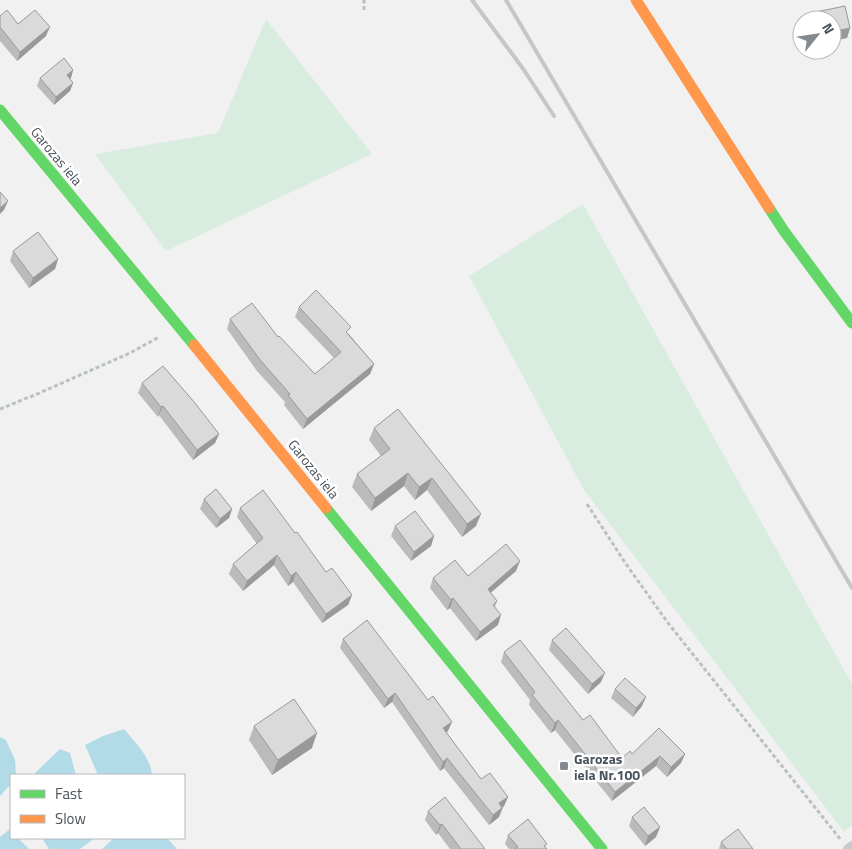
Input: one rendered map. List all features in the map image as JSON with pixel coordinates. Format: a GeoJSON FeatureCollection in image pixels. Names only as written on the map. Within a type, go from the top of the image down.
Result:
{"type":"FeatureCollection","features":[{"type":"Feature","properties":{"kind":"main road"},"geometry":{"type":"LineString","coordinates":[[636,0],[784,230],[852,323]]}},
{"type":"Feature","properties":{"kind":"main road","name":"Garozas iela"},"geometry":{"type":"LineString","coordinates":[[0,110],[177,324],[602,849]]}},
{"type":"Feature","properties":{"kind":"lane"},"geometry":{"type":"LineString","coordinates":[[845,845],[852,846]]}},
{"type":"Feature","properties":{"kind":"path"},"geometry":{"type":"LineString","coordinates":[[364,0],[364,10]]}},
{"type":"Feature","properties":{"kind":"path"},"geometry":{"type":"LineString","coordinates":[[0,409],[130,353],[156,339],[177,324]]}},
{"type":"Feature","properties":{"kind":"path"},"geometry":{"type":"LineString","coordinates":[[587,504],[626,564],[668,623],[845,845]]}},
{"type":"Feature","properties":{"kind":"green space"},"geometry":{"type":"Polygon","coordinates":[[[266,19],[372,154],[166,251],[95,154],[218,133],[266,19]]]}},
{"type":"Feature","properties":{"kind":"green space"},"geometry":{"type":"Polygon","coordinates":[[[583,204],[852,684],[852,825],[844,832],[584,490],[469,276],[583,204]]]}},
{"type":"Feature","properties":{"kind":"water"},"geometry":{"type":"Polygon","coordinates":[[[124,729],[146,756],[152,774],[98,774],[85,745],[124,729]]]}},
{"type":"Feature","properties":{"kind":"water"},"geometry":{"type":"Polygon","coordinates":[[[0,737],[6,740],[15,760],[16,774],[10,774],[10,785],[0,796],[0,737]]]}},
{"type":"Feature","properties":{"kind":"water"},"geometry":{"type":"Polygon","coordinates":[[[60,749],[70,753],[76,774],[35,774],[60,749]]]}},
{"type":"Feature","properties":{"kind":"water"},"geometry":{"type":"Polygon","coordinates":[[[10,829],[10,839],[19,839],[29,849],[0,849],[0,837],[10,829]]]}},
{"type":"Feature","properties":{"kind":"water"},"geometry":{"type":"Polygon","coordinates":[[[43,839],[94,839],[80,849],[49,849],[43,839]]]}},
{"type":"Feature","properties":{"kind":"water"},"geometry":{"type":"Polygon","coordinates":[[[113,839],[168,839],[177,849],[102,849],[113,839]]]}},
{"type":"Feature","properties":{"kind":"building"},"geometry":{"type":"Polygon","coordinates":[[[845,6],[850,28],[842,30],[842,10],[826,10],[845,6]]]}},
{"type":"Feature","properties":{"kind":"building"},"geometry":{"type":"Polygon","coordinates":[[[7,10],[18,24],[35,10],[50,27],[20,52],[0,27],[0,16],[7,10]]]}},
{"type":"Feature","properties":{"kind":"building"},"geometry":{"type":"Polygon","coordinates":[[[64,58],[73,70],[67,75],[73,83],[56,97],[40,78],[64,58]]]}},
{"type":"Feature","properties":{"kind":"building"},"geometry":{"type":"Polygon","coordinates":[[[0,192],[8,201],[0,208],[0,192]]]}},
{"type":"Feature","properties":{"kind":"building"},"geometry":{"type":"Polygon","coordinates":[[[38,232],[58,259],[33,278],[13,251],[38,232]]]}},
{"type":"Feature","properties":{"kind":"building"},"geometry":{"type":"Polygon","coordinates":[[[316,290],[351,327],[346,332],[374,364],[307,419],[288,395],[290,394],[261,361],[230,319],[252,303],[278,337],[315,374],[341,352],[299,307],[316,290]]]}},
{"type":"Feature","properties":{"kind":"building"},"geometry":{"type":"Polygon","coordinates":[[[163,366],[219,434],[197,450],[163,406],[161,407],[142,383],[163,366]]]}},
{"type":"Feature","properties":{"kind":"building"},"geometry":{"type":"Polygon","coordinates":[[[398,409],[481,514],[467,524],[432,478],[419,487],[408,473],[375,498],[357,474],[390,449],[374,428],[398,409]]]}},
{"type":"Feature","properties":{"kind":"building"},"geometry":{"type":"Polygon","coordinates":[[[216,489],[232,509],[220,519],[204,499],[216,489]]]}},
{"type":"Feature","properties":{"kind":"building"},"geometry":{"type":"Polygon","coordinates":[[[263,490],[326,572],[332,568],[352,595],[326,614],[296,572],[291,576],[277,555],[247,581],[233,564],[263,538],[240,508],[263,490]]]}},
{"type":"Feature","properties":{"kind":"building"},"geometry":{"type":"Polygon","coordinates":[[[415,511],[434,536],[414,552],[395,526],[415,511]]]}},
{"type":"Feature","properties":{"kind":"building"},"geometry":{"type":"Polygon","coordinates":[[[506,544],[520,561],[488,589],[497,601],[493,605],[501,615],[480,632],[453,598],[451,600],[433,578],[455,560],[468,576],[506,544]]]}},
{"type":"Feature","properties":{"kind":"building"},"geometry":{"type":"Polygon","coordinates":[[[367,620],[428,700],[433,696],[452,722],[443,728],[481,779],[490,773],[508,797],[499,803],[502,808],[493,815],[447,758],[443,762],[395,693],[388,699],[343,639],[367,620]]]}},
{"type":"Feature","properties":{"kind":"building"},"geometry":{"type":"Polygon","coordinates":[[[566,628],[605,673],[592,684],[552,640],[566,628]]]}},
{"type":"Feature","properties":{"kind":"building"},"geometry":{"type":"Polygon","coordinates":[[[520,640],[583,720],[590,715],[622,758],[630,751],[632,754],[659,728],[685,754],[671,767],[660,756],[615,792],[558,720],[555,723],[532,695],[535,692],[504,652],[520,640]]]}},
{"type":"Feature","properties":{"kind":"building"},"geometry":{"type":"Polygon","coordinates":[[[625,678],[646,697],[636,708],[615,689],[625,678]]]}},
{"type":"Feature","properties":{"kind":"building"},"geometry":{"type":"Polygon","coordinates":[[[294,699],[317,733],[278,760],[254,726],[294,699]]]}},
{"type":"Feature","properties":{"kind":"building"},"geometry":{"type":"Polygon","coordinates":[[[445,797],[485,849],[461,849],[442,824],[440,825],[428,811],[445,797]]]}},
{"type":"Feature","properties":{"kind":"building"},"geometry":{"type":"Polygon","coordinates":[[[644,807],[660,827],[648,836],[632,817],[644,807]]]}},
{"type":"Feature","properties":{"kind":"building"},"geometry":{"type":"Polygon","coordinates":[[[528,819],[547,844],[544,846],[547,849],[514,849],[518,847],[508,835],[528,819]]]}},
{"type":"Feature","properties":{"kind":"building"},"geometry":{"type":"Polygon","coordinates":[[[738,829],[753,849],[727,849],[721,842],[738,829]]]}},
{"type":"Feature","properties":{"kind":"railway"},"geometry":{"type":"LineString","coordinates":[[472,0],[524,70],[554,116]]}},
{"type":"Feature","properties":{"kind":"railway"},"geometry":{"type":"LineString","coordinates":[[506,0],[852,588]]}},
{"type":"Feature","properties":{"kind":"traffic: fast"},"geometry":{"type":"LineString","coordinates":[[0,110],[194,345]]}},
{"type":"Feature","properties":{"kind":"traffic: fast"},"geometry":{"type":"LineString","coordinates":[[769,208],[852,323]]}},
{"type":"Feature","properties":{"kind":"traffic: fast"},"geometry":{"type":"LineString","coordinates":[[326,508],[602,849]]}},
{"type":"Feature","properties":{"kind":"traffic: slow"},"geometry":{"type":"LineString","coordinates":[[636,0],[769,208]]}},
{"type":"Feature","properties":{"kind":"traffic: slow"},"geometry":{"type":"LineString","coordinates":[[194,345],[326,508]]}},
{"type":"Feature","properties":{"kind":"place","name":"Garozas iela Nr.100"},"geometry":{"type":"Point","coordinates":[564,766]}}]}
